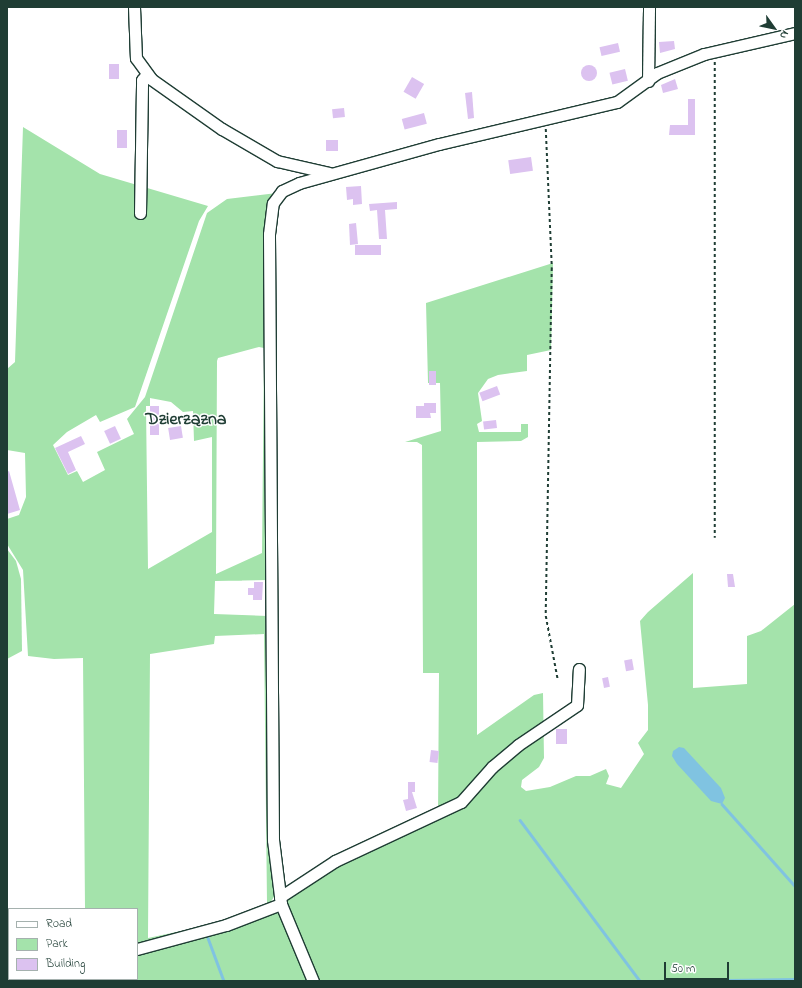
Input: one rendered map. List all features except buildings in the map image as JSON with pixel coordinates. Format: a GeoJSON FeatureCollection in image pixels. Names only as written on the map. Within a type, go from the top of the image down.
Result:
{"type":"FeatureCollection","features":[{"type":"Feature","properties":{"kind":"street"},"geometry":{"type":"LineString","coordinates":[[134,7],[136,58],[146,75],[222,129],[277,161],[332,174]]}},
{"type":"Feature","properties":{"kind":"street"},"geometry":{"type":"LineString","coordinates":[[648,81],[649,7]]}},
{"type":"Feature","properties":{"kind":"street"},"geometry":{"type":"LineString","coordinates":[[313,981],[281,900],[272,818],[270,214],[275,200],[288,187],[332,174],[617,102],[657,73],[714,52],[795,33]]}},
{"type":"Feature","properties":{"kind":"street"},"geometry":{"type":"LineString","coordinates":[[140,213],[142,80],[146,75]]}},
{"type":"Feature","properties":{"kind":"street"},"geometry":{"type":"LineString","coordinates":[[138,949],[226,925],[281,900],[335,861],[461,802],[492,767],[518,745],[577,705],[579,669]]}},
{"type":"Feature","properties":{"kind":"path"},"geometry":{"type":"LineString","coordinates":[[714,52],[715,538]]}},
{"type":"Feature","properties":{"kind":"path"},"geometry":{"type":"LineString","coordinates":[[545,119],[552,268],[546,616],[558,680]]}},
{"type":"Feature","properties":{"kind":"green space"},"geometry":{"type":"Polygon","coordinates":[[[23,127],[100,174],[208,206],[199,221],[135,407],[100,422],[96,415],[67,432],[53,445],[68,475],[77,471],[83,482],[105,470],[97,452],[134,434],[127,419],[145,397],[207,213],[227,199],[277,193],[271,202],[269,580],[215,581],[214,614],[267,616],[275,895],[269,905],[259,910],[218,922],[267,903],[264,634],[215,636],[214,644],[150,654],[148,938],[210,925],[138,947],[138,908],[85,908],[83,658],[54,659],[28,656],[23,570],[7,544],[7,519],[19,515],[26,497],[25,453],[7,450],[7,369],[15,362],[23,127]],[[259,347],[218,358],[217,361],[216,574],[262,553],[264,348],[259,347]],[[150,398],[150,406],[146,406],[148,569],[212,532],[212,437],[194,441],[193,411],[183,412],[171,402],[150,398]]]}},
{"type":"Feature","properties":{"kind":"green space"},"geometry":{"type":"Polygon","coordinates":[[[553,263],[551,350],[527,355],[527,371],[498,375],[488,379],[478,393],[482,421],[477,424],[479,432],[521,432],[521,424],[528,424],[528,437],[521,441],[477,442],[477,735],[534,695],[543,693],[544,758],[539,767],[522,780],[521,787],[526,791],[550,787],[576,776],[590,776],[606,769],[609,776],[606,784],[621,788],[644,754],[638,743],[648,730],[648,705],[640,621],[648,612],[693,573],[693,688],[747,684],[747,636],[761,631],[795,604],[795,981],[317,981],[285,901],[321,872],[438,817],[439,673],[423,673],[422,445],[417,442],[405,442],[441,431],[440,383],[428,383],[426,303],[553,263]]]}},
{"type":"Feature","properties":{"kind":"green space"},"geometry":{"type":"Polygon","coordinates":[[[7,549],[16,561],[21,579],[22,651],[7,659],[7,549]]]}},
{"type":"Feature","properties":{"kind":"green space"},"geometry":{"type":"Polygon","coordinates":[[[274,912],[280,914],[311,981],[64,981],[138,980],[138,952],[274,912]]]}},
{"type":"Feature","properties":{"kind":"water"},"geometry":{"type":"Polygon","coordinates":[[[679,747],[684,748],[721,788],[725,798],[722,804],[711,801],[677,764],[672,756],[673,751],[679,747]]]}},
{"type":"Feature","properties":{"kind":"waterway"},"geometry":{"type":"LineString","coordinates":[[722,804],[795,886]]}},
{"type":"Feature","properties":{"kind":"waterway"},"geometry":{"type":"LineString","coordinates":[[520,820],[640,981]]}},
{"type":"Feature","properties":{"kind":"waterway"},"geometry":{"type":"LineString","coordinates":[[208,938],[224,981]]}},
{"type":"Feature","properties":{"kind":"waterway"},"geometry":{"type":"LineString","coordinates":[[657,981],[795,979]]}},
{"type":"Feature","properties":{"kind":"district","name":"Dzierzązna"},"geometry":{"type":"Point","coordinates":[186,420]}}]}
